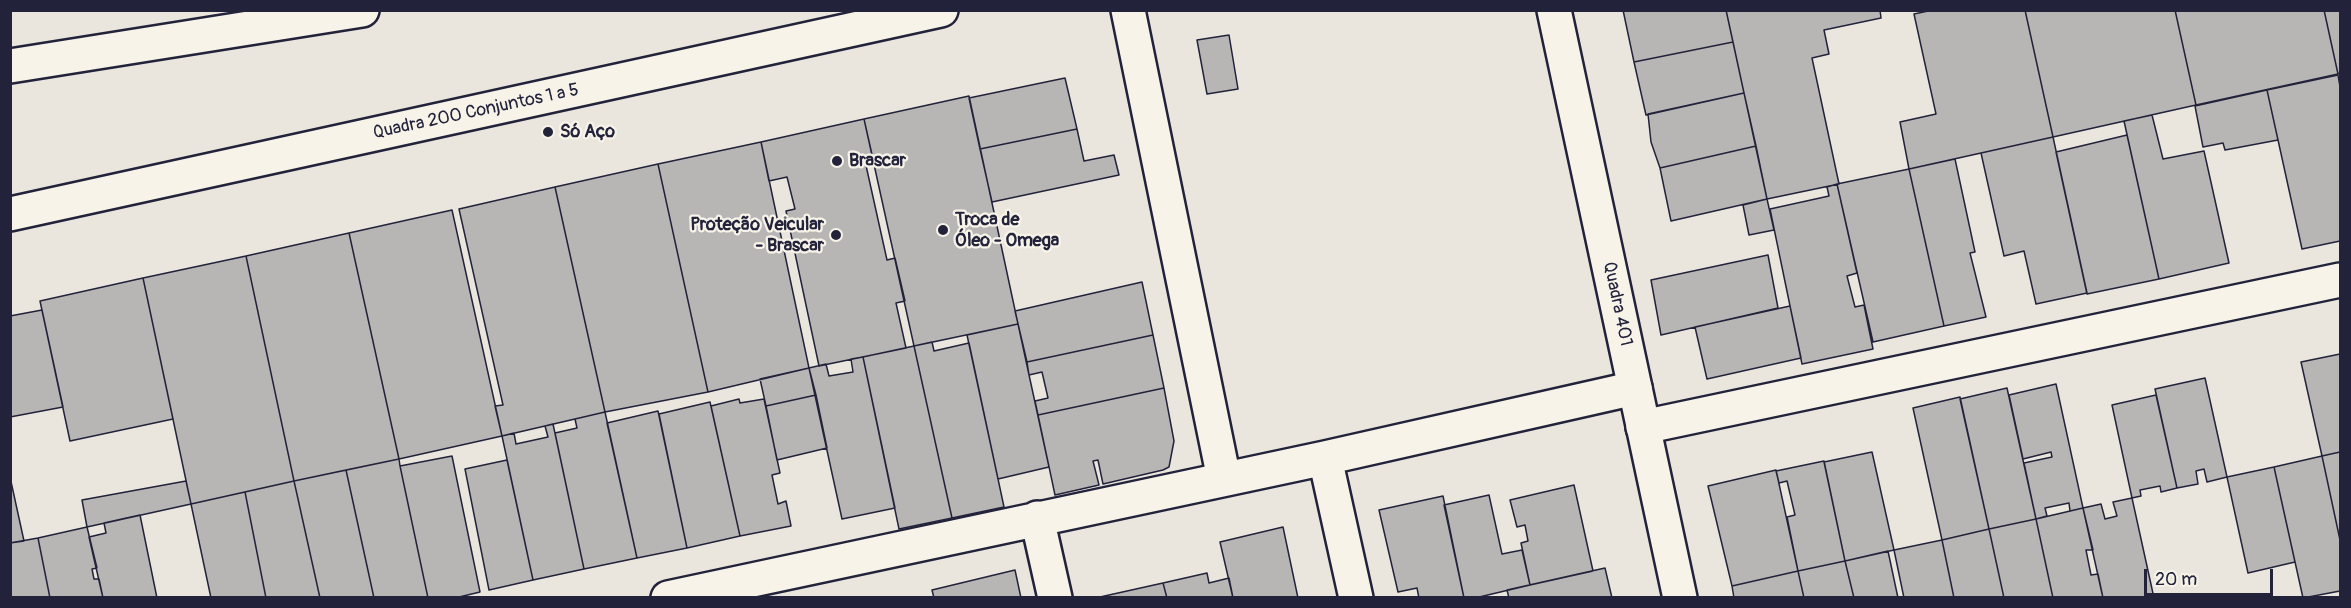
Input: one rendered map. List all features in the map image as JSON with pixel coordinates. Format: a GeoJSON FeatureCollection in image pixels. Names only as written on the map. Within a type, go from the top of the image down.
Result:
{"type":"FeatureCollection","features":[{"type":"Feature","properties":{"kind":"street"},"geometry":{"type":"LineString","coordinates":[[10,66],[362,10]]}},
{"type":"Feature","properties":{"kind":"street","name":"Quadra 200 Conjuntos 1 a 5"},"geometry":{"type":"LineString","coordinates":[[10,214],[941,10]]}},
{"type":"Feature","properties":{"kind":"street"},"geometry":{"type":"LineString","coordinates":[[1128,10],[1224,479]]}},
{"type":"Feature","properties":{"kind":"street","name":"Quadra 401"},"geometry":{"type":"LineString","coordinates":[[1554,10],[1680,597]]}},
{"type":"Feature","properties":{"kind":"street"},"geometry":{"type":"LineString","coordinates":[[1643,427],[2340,280]]}},
{"type":"Feature","properties":{"kind":"street"},"geometry":{"type":"LineString","coordinates":[[668,597],[750,588],[1037,518],[1325,458],[1635,388]]}},
{"type":"Feature","properties":{"kind":"street"},"geometry":{"type":"LineString","coordinates":[[1325,458],[1356,597]]}},
{"type":"Feature","properties":{"kind":"street"},"geometry":{"type":"LineString","coordinates":[[1037,518],[1055,597]]}},
{"type":"Feature","properties":{"kind":"building"},"geometry":{"type":"Polygon","coordinates":[[[1623,10],[1726,10],[1733,42],[1634,62],[1623,10]]]}},
{"type":"Feature","properties":{"kind":"building"},"geometry":{"type":"Polygon","coordinates":[[[1726,10],[1880,10],[1881,18],[1824,30],[1829,54],[1812,58],[1839,184],[1767,199],[1726,10]]]}},
{"type":"Feature","properties":{"kind":"building"},"geometry":{"type":"Polygon","coordinates":[[[1933,10],[2025,10],[2053,137],[1909,169],[1900,122],[1936,114],[1914,14],[1933,10]]]}},
{"type":"Feature","properties":{"kind":"building"},"geometry":{"type":"Polygon","coordinates":[[[2025,10],[2175,10],[2196,105],[2053,137],[2025,10]]]}},
{"type":"Feature","properties":{"kind":"building"},"geometry":{"type":"Polygon","coordinates":[[[2175,10],[2324,10],[2338,74],[2196,105],[2175,10]]]}},
{"type":"Feature","properties":{"kind":"building"},"geometry":{"type":"Polygon","coordinates":[[[2324,10],[2340,10],[2340,73],[2338,74],[2324,10]]]}},
{"type":"Feature","properties":{"kind":"building"},"geometry":{"type":"Polygon","coordinates":[[[1229,35],[1238,89],[1207,94],[1197,40],[1229,35]]]}},
{"type":"Feature","properties":{"kind":"building"},"geometry":{"type":"Polygon","coordinates":[[[1733,42],[1744,93],[1646,115],[1634,62],[1733,42]]]}},
{"type":"Feature","properties":{"kind":"building"},"geometry":{"type":"Polygon","coordinates":[[[2338,75],[2340,87],[2340,241],[2302,249],[2267,90],[2338,75]]]}},
{"type":"Feature","properties":{"kind":"building"},"geometry":{"type":"Polygon","coordinates":[[[1065,78],[1077,129],[980,149],[969,98],[1065,78]]]}},
{"type":"Feature","properties":{"kind":"building"},"geometry":{"type":"Polygon","coordinates":[[[2267,90],[2278,140],[2225,150],[2223,143],[2203,147],[2195,106],[2267,90]]]}},
{"type":"Feature","properties":{"kind":"building"},"geometry":{"type":"Polygon","coordinates":[[[1744,93],[1756,146],[1660,168],[1651,142],[1648,114],[1744,93]]]}},
{"type":"Feature","properties":{"kind":"building","name":"Troca de Óleo - Omega"},"geometry":{"type":"Polygon","coordinates":[[[969,96],[1018,324],[914,346],[864,119],[969,96]]]}},
{"type":"Feature","properties":{"kind":"building"},"geometry":{"type":"Polygon","coordinates":[[[2152,115],[2163,159],[2204,151],[2229,263],[2159,279],[2124,121],[2152,115]]]}},
{"type":"Feature","properties":{"kind":"building","name":"Proteção Veicular - Brascar"},"geometry":{"type":"Polygon","coordinates":[[[864,119],[873,159],[865,161],[887,260],[895,258],[905,301],[896,303],[906,348],[819,366],[786,211],[795,209],[787,177],[769,181],[761,142],[864,119]]]}},
{"type":"Feature","properties":{"kind":"building"},"geometry":{"type":"Polygon","coordinates":[[[1077,129],[1084,161],[1114,155],[1119,175],[992,202],[980,149],[1077,129]]]}},
{"type":"Feature","properties":{"kind":"building"},"geometry":{"type":"Polygon","coordinates":[[[2127,135],[2159,279],[2087,294],[2056,152],[2127,135]]]}},
{"type":"Feature","properties":{"kind":"building"},"geometry":{"type":"Polygon","coordinates":[[[2053,137],[2087,293],[2036,304],[2024,251],[2004,256],[1981,153],[2053,137]]]}},
{"type":"Feature","properties":{"kind":"building"},"geometry":{"type":"Polygon","coordinates":[[[761,142],[809,368],[708,392],[658,164],[761,142]]]}},
{"type":"Feature","properties":{"kind":"building"},"geometry":{"type":"Polygon","coordinates":[[[1756,146],[1767,199],[1671,221],[1660,168],[1756,146]]]}},
{"type":"Feature","properties":{"kind":"building"},"geometry":{"type":"Polygon","coordinates":[[[1955,159],[1975,252],[1970,253],[1986,317],[1944,326],[1909,169],[1955,159]]]}},
{"type":"Feature","properties":{"kind":"building"},"geometry":{"type":"Polygon","coordinates":[[[658,164],[708,392],[605,412],[555,187],[658,164]]]}},
{"type":"Feature","properties":{"kind":"building"},"geometry":{"type":"Polygon","coordinates":[[[1909,169],[1944,326],[1873,342],[1837,184],[1909,169]]]}},
{"type":"Feature","properties":{"kind":"building"},"geometry":{"type":"Polygon","coordinates":[[[1837,184],[1857,273],[1847,276],[1855,307],[1864,305],[1873,349],[1802,364],[1770,209],[1829,196],[1827,187],[1837,184]]]}},
{"type":"Feature","properties":{"kind":"building"},"geometry":{"type":"Polygon","coordinates":[[[555,187],[605,412],[502,436],[495,406],[503,405],[459,209],[555,187]]]}},
{"type":"Feature","properties":{"kind":"building"},"geometry":{"type":"Polygon","coordinates":[[[1767,199],[1774,230],[1749,235],[1743,205],[1767,199]]]}},
{"type":"Feature","properties":{"kind":"building"},"geometry":{"type":"Polygon","coordinates":[[[452,210],[502,436],[399,459],[349,233],[452,210]]]}},
{"type":"Feature","properties":{"kind":"building"},"geometry":{"type":"Polygon","coordinates":[[[349,233],[399,459],[294,481],[246,256],[349,233]]]}},
{"type":"Feature","properties":{"kind":"building"},"geometry":{"type":"Polygon","coordinates":[[[1768,255],[1778,308],[1661,335],[1651,280],[1768,255]]]}},
{"type":"Feature","properties":{"kind":"building"},"geometry":{"type":"Polygon","coordinates":[[[246,256],[294,481],[191,504],[143,278],[246,256]]]}},
{"type":"Feature","properties":{"kind":"building"},"geometry":{"type":"Polygon","coordinates":[[[143,278],[173,419],[70,441],[40,301],[143,278]]]}},
{"type":"Feature","properties":{"kind":"building"},"geometry":{"type":"Polygon","coordinates":[[[1142,282],[1153,335],[1027,362],[1015,311],[1142,282]]]}},
{"type":"Feature","properties":{"kind":"building"},"geometry":{"type":"Polygon","coordinates":[[[1790,306],[1801,358],[1707,379],[1695,327],[1790,306]]]}},
{"type":"Feature","properties":{"kind":"building"},"geometry":{"type":"Polygon","coordinates":[[[42,310],[63,407],[10,417],[10,316],[42,310]]]}},
{"type":"Feature","properties":{"kind":"building"},"geometry":{"type":"Polygon","coordinates":[[[1018,324],[1049,467],[998,479],[967,335],[1018,324]]]}},
{"type":"Feature","properties":{"kind":"building"},"geometry":{"type":"Polygon","coordinates":[[[1153,335],[1164,388],[1038,415],[1035,401],[1048,398],[1042,372],[1029,375],[1027,362],[1153,335]]]}},
{"type":"Feature","properties":{"kind":"building"},"geometry":{"type":"Polygon","coordinates":[[[932,342],[934,351],[969,343],[1004,507],[952,518],[914,346],[932,342]]]}},
{"type":"Feature","properties":{"kind":"building"},"geometry":{"type":"Polygon","coordinates":[[[914,346],[952,518],[899,529],[863,357],[914,346]]]}},
{"type":"Feature","properties":{"kind":"building"},"geometry":{"type":"Polygon","coordinates":[[[2340,354],[2340,452],[2322,456],[2301,362],[2340,354]]]}},
{"type":"Feature","properties":{"kind":"building"},"geometry":{"type":"Polygon","coordinates":[[[863,357],[895,508],[842,519],[809,368],[826,364],[829,376],[853,372],[851,359],[863,357]]]}},
{"type":"Feature","properties":{"kind":"building"},"geometry":{"type":"Polygon","coordinates":[[[809,368],[816,395],[766,406],[760,379],[809,368]]]}},
{"type":"Feature","properties":{"kind":"building"},"geometry":{"type":"Polygon","coordinates":[[[2205,378],[2227,477],[2207,482],[2204,469],[2196,471],[2198,484],[2177,488],[2155,389],[2205,378]]]}},
{"type":"Feature","properties":{"kind":"building"},"geometry":{"type":"Polygon","coordinates":[[[2056,384],[2083,508],[2070,511],[2069,503],[2045,508],[2047,516],[2036,519],[2024,463],[2052,457],[2051,452],[2023,459],[2009,395],[2056,384]]]}},
{"type":"Feature","properties":{"kind":"building"},"geometry":{"type":"Polygon","coordinates":[[[1164,388],[1174,441],[1169,467],[1103,484],[1098,460],[1093,461],[1099,485],[1055,495],[1038,415],[1164,388]]]}},
{"type":"Feature","properties":{"kind":"building"},"geometry":{"type":"Polygon","coordinates":[[[2007,388],[2036,519],[1989,529],[1960,399],[2007,388]]]}},
{"type":"Feature","properties":{"kind":"building"},"geometry":{"type":"Polygon","coordinates":[[[816,395],[827,448],[777,460],[766,406],[816,395]]]}},
{"type":"Feature","properties":{"kind":"building"},"geometry":{"type":"Polygon","coordinates":[[[2156,395],[2177,488],[2161,492],[2160,486],[2140,490],[2141,496],[2132,498],[2112,405],[2156,395]]]}},
{"type":"Feature","properties":{"kind":"building"},"geometry":{"type":"Polygon","coordinates":[[[1960,397],[1989,529],[1942,540],[1913,408],[1960,397]]]}},
{"type":"Feature","properties":{"kind":"building"},"geometry":{"type":"Polygon","coordinates":[[[739,399],[740,403],[764,399],[780,473],[772,475],[778,504],[786,501],[791,526],[740,536],[711,406],[739,399]]]}},
{"type":"Feature","properties":{"kind":"building"},"geometry":{"type":"Polygon","coordinates":[[[710,402],[740,536],[687,548],[659,414],[710,402]]]}},
{"type":"Feature","properties":{"kind":"building"},"geometry":{"type":"Polygon","coordinates":[[[658,411],[687,548],[637,558],[607,423],[658,411]]]}},
{"type":"Feature","properties":{"kind":"building"},"geometry":{"type":"Polygon","coordinates":[[[605,412],[637,558],[584,569],[555,433],[577,428],[575,419],[605,412]]]}},
{"type":"Feature","properties":{"kind":"building"},"geometry":{"type":"Polygon","coordinates":[[[553,424],[584,569],[533,580],[502,436],[514,433],[516,444],[548,437],[545,426],[553,424]]]}},
{"type":"Feature","properties":{"kind":"building"},"geometry":{"type":"Polygon","coordinates":[[[1872,452],[1894,550],[1845,561],[1824,462],[1872,452]]]}},
{"type":"Feature","properties":{"kind":"building"},"geometry":{"type":"Polygon","coordinates":[[[2340,452],[2340,540],[2322,456],[2340,452]]]}},
{"type":"Feature","properties":{"kind":"building"},"geometry":{"type":"Polygon","coordinates":[[[452,456],[480,592],[455,598],[428,598],[400,466],[452,456]]]}},
{"type":"Feature","properties":{"kind":"building"},"geometry":{"type":"Polygon","coordinates":[[[2322,456],[2340,540],[2340,591],[2303,598],[2274,467],[2322,456]]]}},
{"type":"Feature","properties":{"kind":"building"},"geometry":{"type":"Polygon","coordinates":[[[399,459],[428,598],[374,598],[346,470],[399,459]]]}},
{"type":"Feature","properties":{"kind":"building"},"geometry":{"type":"Polygon","coordinates":[[[507,460],[533,580],[489,590],[465,469],[507,460]]]}},
{"type":"Feature","properties":{"kind":"building"},"geometry":{"type":"Polygon","coordinates":[[[1824,461],[1845,561],[1798,571],[1787,517],[1795,515],[1787,481],[1779,483],[1776,471],[1824,461]]]}},
{"type":"Feature","properties":{"kind":"building"},"geometry":{"type":"Polygon","coordinates":[[[2274,467],[2295,562],[2248,573],[2227,477],[2274,467]]]}},
{"type":"Feature","properties":{"kind":"building"},"geometry":{"type":"Polygon","coordinates":[[[346,470],[374,598],[320,598],[294,481],[346,470]]]}},
{"type":"Feature","properties":{"kind":"building"},"geometry":{"type":"Polygon","coordinates":[[[1776,470],[1798,571],[1732,586],[1708,486],[1776,470]]]}},
{"type":"Feature","properties":{"kind":"building"},"geometry":{"type":"Polygon","coordinates":[[[10,477],[24,541],[10,543],[10,477]]]}},
{"type":"Feature","properties":{"kind":"building"},"geometry":{"type":"Polygon","coordinates":[[[186,481],[191,504],[87,527],[82,500],[186,481]]]}},
{"type":"Feature","properties":{"kind":"building"},"geometry":{"type":"Polygon","coordinates":[[[294,481],[320,598],[266,598],[245,492],[294,481]]]}},
{"type":"Feature","properties":{"kind":"building"},"geometry":{"type":"Polygon","coordinates":[[[1574,485],[1593,571],[1530,585],[1521,543],[1528,541],[1525,525],[1517,527],[1510,500],[1574,485]]]}},
{"type":"Feature","properties":{"kind":"building"},"geometry":{"type":"Polygon","coordinates":[[[245,492],[266,598],[211,598],[191,504],[245,492]]]}},
{"type":"Feature","properties":{"kind":"building"},"geometry":{"type":"Polygon","coordinates":[[[1489,495],[1502,554],[1522,550],[1530,585],[1475,598],[1464,598],[1444,505],[1489,495]]]}},
{"type":"Feature","properties":{"kind":"building"},"geometry":{"type":"Polygon","coordinates":[[[1443,496],[1464,598],[1419,598],[1417,588],[1398,592],[1379,510],[1443,496]]]}},
{"type":"Feature","properties":{"kind":"building"},"geometry":{"type":"Polygon","coordinates":[[[2132,498],[2154,598],[2103,598],[2083,508],[2101,504],[2105,519],[2117,516],[2113,502],[2132,498]]]}},
{"type":"Feature","properties":{"kind":"building"},"geometry":{"type":"Polygon","coordinates":[[[2083,508],[2093,550],[2086,550],[2091,575],[2098,574],[2103,598],[2053,598],[2036,519],[2083,508]]]}},
{"type":"Feature","properties":{"kind":"building"},"geometry":{"type":"Polygon","coordinates":[[[140,515],[157,598],[103,598],[89,537],[106,533],[104,523],[140,515]]]}},
{"type":"Feature","properties":{"kind":"building"},"geometry":{"type":"Polygon","coordinates":[[[2036,519],[2053,598],[2004,598],[1989,529],[2036,519]]]}},
{"type":"Feature","properties":{"kind":"building"},"geometry":{"type":"Polygon","coordinates":[[[87,527],[97,568],[92,569],[94,579],[99,579],[103,598],[50,598],[38,538],[87,527]]]}},
{"type":"Feature","properties":{"kind":"building"},"geometry":{"type":"Polygon","coordinates":[[[1283,527],[1298,598],[1233,598],[1220,542],[1283,527]]]}},
{"type":"Feature","properties":{"kind":"building"},"geometry":{"type":"Polygon","coordinates":[[[1989,529],[2004,598],[1954,598],[1942,540],[1989,529]]]}},
{"type":"Feature","properties":{"kind":"building"},"geometry":{"type":"Polygon","coordinates":[[[38,538],[50,598],[10,598],[10,543],[38,538]]]}},
{"type":"Feature","properties":{"kind":"building"},"geometry":{"type":"Polygon","coordinates":[[[1942,540],[1954,598],[1904,598],[1894,550],[1942,540]]]}},
{"type":"Feature","properties":{"kind":"building"},"geometry":{"type":"Polygon","coordinates":[[[1888,551],[1898,598],[1854,598],[1845,561],[1888,551]]]}},
{"type":"Feature","properties":{"kind":"building"},"geometry":{"type":"Polygon","coordinates":[[[1845,561],[1854,598],[1804,598],[1798,571],[1845,561]]]}},
{"type":"Feature","properties":{"kind":"building"},"geometry":{"type":"Polygon","coordinates":[[[1605,568],[1612,598],[1509,598],[1507,590],[1605,568]]]}},
{"type":"Feature","properties":{"kind":"building"},"geometry":{"type":"Polygon","coordinates":[[[1015,570],[1021,598],[934,598],[932,590],[1015,570]]]}},
{"type":"Feature","properties":{"kind":"building"},"geometry":{"type":"Polygon","coordinates":[[[1798,571],[1804,598],[1734,598],[1732,586],[1798,571]]]}},
{"type":"Feature","properties":{"kind":"building"},"geometry":{"type":"Polygon","coordinates":[[[1207,573],[1209,583],[1229,578],[1233,598],[1167,598],[1163,583],[1207,573]]]}},
{"type":"Feature","properties":{"kind":"building"},"geometry":{"type":"Polygon","coordinates":[[[1163,583],[1167,598],[1100,598],[1100,597],[1163,583]]]}},
{"type":"Feature","properties":{"kind":"place","name":"Só Aço"},"geometry":{"type":"Point","coordinates":[548,132]}},
{"type":"Feature","properties":{"kind":"place","name":"Brascar"},"geometry":{"type":"Point","coordinates":[837,161]}},
{"type":"Feature","properties":{"kind":"place","name":"Troca de Óleo - Omega"},"geometry":{"type":"Point","coordinates":[943,230]}},
{"type":"Feature","properties":{"kind":"place","name":"Proteção Veicular - Brascar"},"geometry":{"type":"Point","coordinates":[836,235]}}]}
